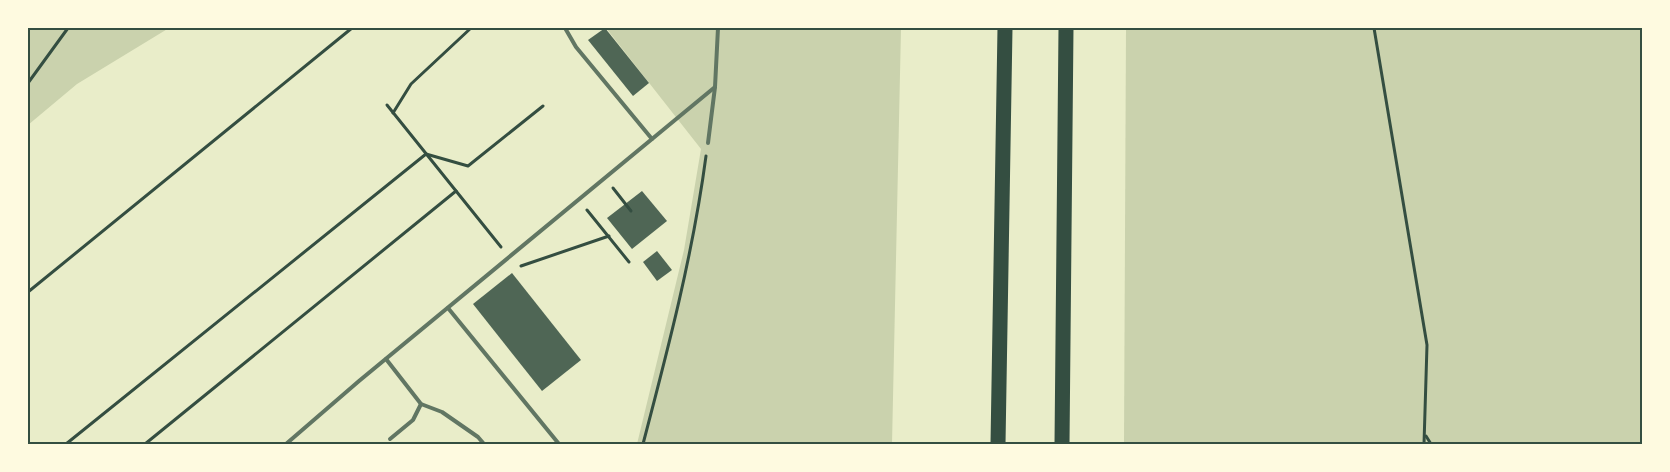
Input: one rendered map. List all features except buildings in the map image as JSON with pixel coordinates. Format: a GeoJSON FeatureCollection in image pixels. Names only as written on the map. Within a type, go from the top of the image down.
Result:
{"type":"FeatureCollection","features":[{"type":"Feature","properties":{"kind":"highway"},"geometry":{"type":"LineString","coordinates":[[998,444],[1005,28]]}},
{"type":"Feature","properties":{"kind":"highway"},"geometry":{"type":"LineString","coordinates":[[1062,444],[1066,28]]}},
{"type":"Feature","properties":{"kind":"lane"},"geometry":{"type":"LineString","coordinates":[[565,28],[576,47],[652,139]]}},
{"type":"Feature","properties":{"kind":"lane"},"geometry":{"type":"LineString","coordinates":[[708,143],[715,87],[718,28]]}},
{"type":"Feature","properties":{"kind":"lane"},"geometry":{"type":"LineString","coordinates":[[286,444],[715,87]]}},
{"type":"Feature","properties":{"kind":"lane"},"geometry":{"type":"LineString","coordinates":[[448,308],[559,444]]}},
{"type":"Feature","properties":{"kind":"lane"},"geometry":{"type":"LineString","coordinates":[[386,359],[421,404],[442,412],[484,444]]}},
{"type":"Feature","properties":{"kind":"lane"},"geometry":{"type":"LineString","coordinates":[[390,439],[413,420],[421,404]]}},
{"type":"Feature","properties":{"kind":"path"},"geometry":{"type":"LineString","coordinates":[[28,83],[68,28]]}},
{"type":"Feature","properties":{"kind":"path"},"geometry":{"type":"LineString","coordinates":[[28,292],[352,28]]}},
{"type":"Feature","properties":{"kind":"path"},"geometry":{"type":"LineString","coordinates":[[392,113],[411,84],[470,28]]}},
{"type":"Feature","properties":{"kind":"path"},"geometry":{"type":"LineString","coordinates":[[1374,28],[1428,345],[1426,435],[1424,444]]}},
{"type":"Feature","properties":{"kind":"path"},"geometry":{"type":"LineString","coordinates":[[387,105],[509,257],[520,267],[609,236]]}},
{"type":"Feature","properties":{"kind":"path"},"geometry":{"type":"LineString","coordinates":[[426,154],[468,166],[543,106]]}},
{"type":"Feature","properties":{"kind":"path"},"geometry":{"type":"LineString","coordinates":[[643,444],[676,318],[698,215],[708,143]]}},
{"type":"Feature","properties":{"kind":"path"},"geometry":{"type":"LineString","coordinates":[[66,444],[426,154]]}},
{"type":"Feature","properties":{"kind":"path"},"geometry":{"type":"LineString","coordinates":[[605,178],[631,211]]}},
{"type":"Feature","properties":{"kind":"path"},"geometry":{"type":"LineString","coordinates":[[145,444],[456,191]]}},
{"type":"Feature","properties":{"kind":"path"},"geometry":{"type":"LineString","coordinates":[[579,200],[629,262]]}},
{"type":"Feature","properties":{"kind":"path"},"geometry":{"type":"LineString","coordinates":[[1426,435],[1431,444]]}},
{"type":"Feature","properties":{"kind":"green space"},"geometry":{"type":"Polygon","coordinates":[[[28,28],[169,28],[77,84],[28,125],[28,28]]]}},
{"type":"Feature","properties":{"kind":"green space"},"geometry":{"type":"Polygon","coordinates":[[[606,28],[901,28],[892,444],[637,444],[684,250],[701,149],[606,28]]]}},
{"type":"Feature","properties":{"kind":"green space"},"geometry":{"type":"Polygon","coordinates":[[[1126,28],[1642,28],[1642,444],[1124,444],[1126,28]]]}}]}
